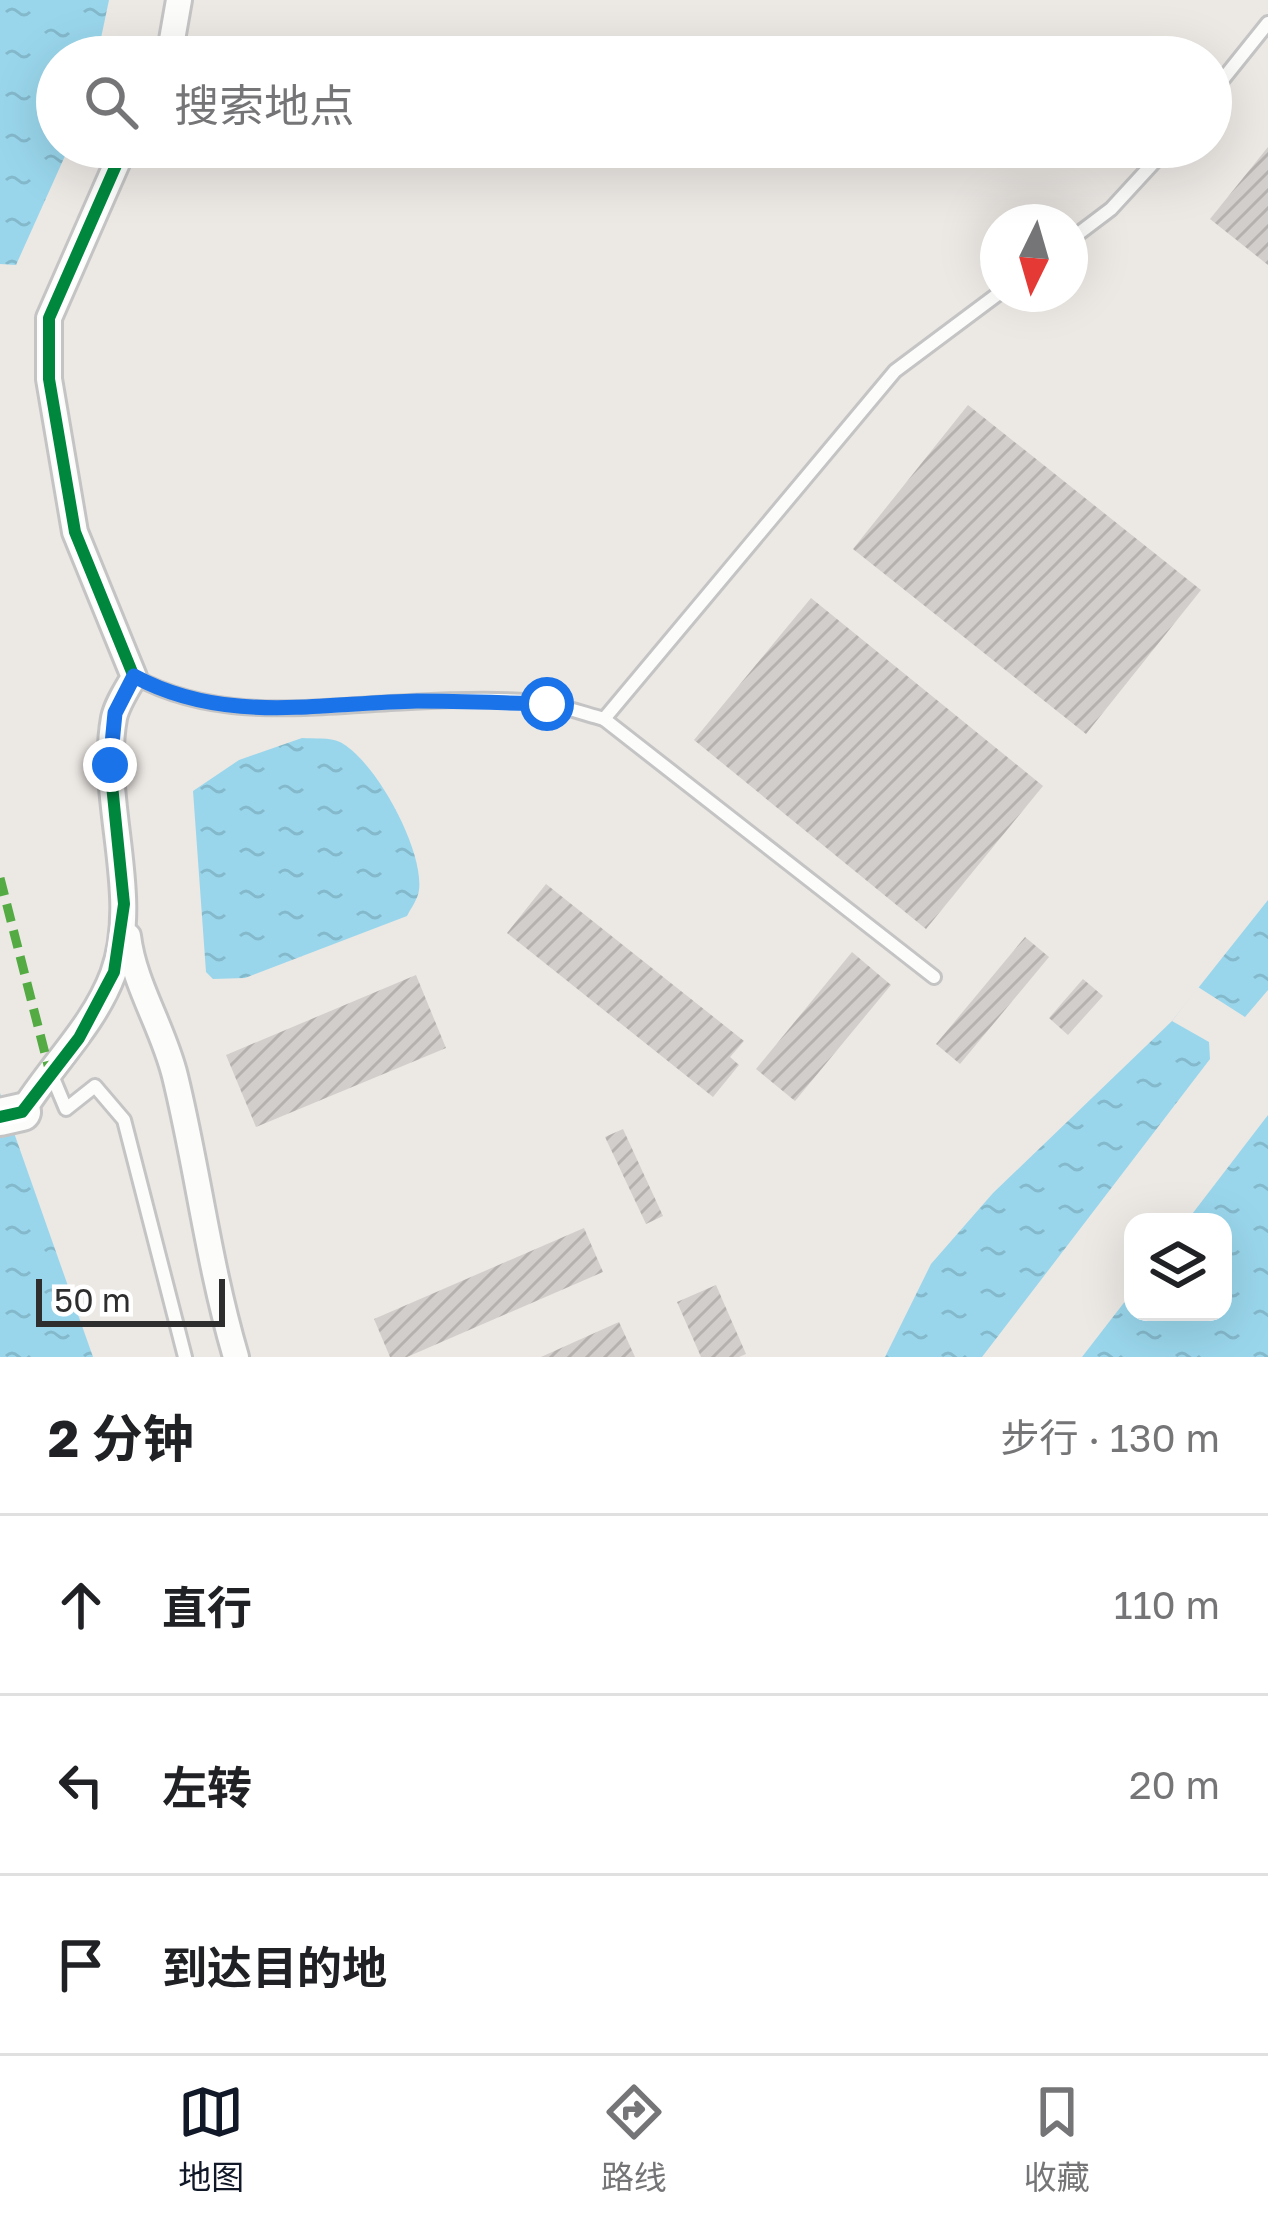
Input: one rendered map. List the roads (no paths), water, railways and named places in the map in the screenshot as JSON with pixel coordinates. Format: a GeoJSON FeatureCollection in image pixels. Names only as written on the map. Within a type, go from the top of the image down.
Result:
{"type":"FeatureCollection","features":[{"type":"Feature","properties":{"kind":"street"},"geometry":{"type":"LineString","coordinates":[[173,36],[179,0]]}},
{"type":"Feature","properties":{"kind":"street"},"geometry":{"type":"LineString","coordinates":[[115,168],[49,318],[49,379],[75,532],[134,676],[115,713],[110,765],[131,965],[174,1073],[209,1260],[236,1357]]}},
{"type":"Feature","properties":{"kind":"street"},"geometry":{"type":"LineString","coordinates":[[11,1114],[79,1038],[114,972],[124,904]]}},
{"type":"Feature","properties":{"kind":"lane"},"geometry":{"type":"LineString","coordinates":[[1232,67],[1268,22]]}},
{"type":"Feature","properties":{"kind":"lane"},"geometry":{"type":"LineString","coordinates":[[1088,226],[1149,168]]}},
{"type":"Feature","properties":{"kind":"lane"},"geometry":{"type":"LineString","coordinates":[[604,719],[896,371],[980,308]]}},
{"type":"Feature","properties":{"kind":"lane"},"geometry":{"type":"LineString","coordinates":[[134,676],[166,694],[231,706],[310,709],[414,701],[547,704],[604,719],[934,977]]}},
{"type":"Feature","properties":{"kind":"lane"},"geometry":{"type":"LineString","coordinates":[[50,1073],[66,1109],[95,1086],[124,1120],[185,1357]]}},
{"type":"Feature","properties":{"kind":"water"},"geometry":{"type":"Polygon","coordinates":[[[0,0],[109,0],[101,36],[36,36],[36,168],[60,168],[16,265],[0,264],[0,0]]]}},
{"type":"Feature","properties":{"kind":"water"},"geometry":{"type":"Polygon","coordinates":[[[302,738],[340,742],[382,787],[414,853],[419,873],[417,897],[407,916],[245,978],[213,979],[206,972],[193,791],[239,760],[302,738]]]}},
{"type":"Feature","properties":{"kind":"water"},"geometry":{"type":"Polygon","coordinates":[[[1268,900],[1268,1357],[885,1357],[931,1264],[993,1193],[1172,1021],[1268,900]]]}},
{"type":"Feature","properties":{"kind":"water"},"geometry":{"type":"Polygon","coordinates":[[[0,1093],[93,1357],[0,1357],[0,1093]]]}}]}
